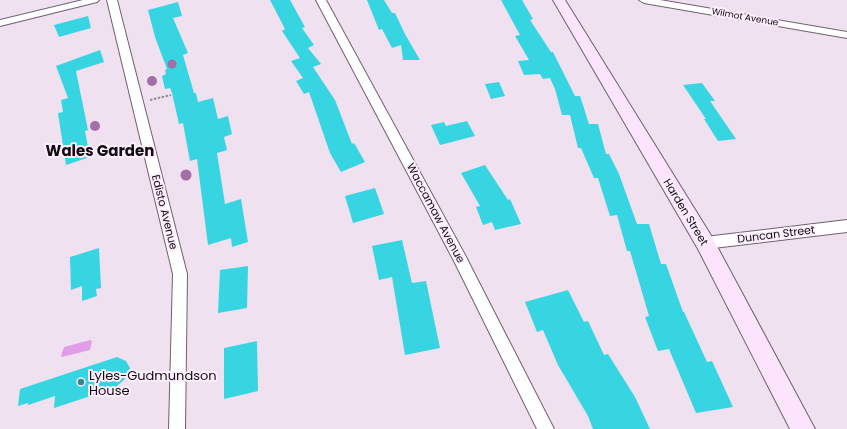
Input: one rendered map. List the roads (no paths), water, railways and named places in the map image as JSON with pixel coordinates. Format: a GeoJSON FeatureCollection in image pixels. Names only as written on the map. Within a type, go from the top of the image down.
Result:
{"type":"FeatureCollection","features":[{"type":"Feature","properties":{"kind":"main road","name":"Harden Street"},"geometry":{"type":"LineString","coordinates":[[559,0],[705,243],[803,429]]}},
{"type":"Feature","properties":{"kind":"street"},"geometry":{"type":"LineString","coordinates":[[0,23],[94,0]]}},
{"type":"Feature","properties":{"kind":"street","name":"Edisto Avenue"},"geometry":{"type":"LineString","coordinates":[[112,0],[180,274],[177,429]]}},
{"type":"Feature","properties":{"kind":"street","name":"Waccamaw Avenue"},"geometry":{"type":"LineString","coordinates":[[321,0],[460,259],[546,429]]}},
{"type":"Feature","properties":{"kind":"street","name":"Wilmot Avenue"},"geometry":{"type":"LineString","coordinates":[[644,0],[847,34]]}},
{"type":"Feature","properties":{"kind":"street","name":"Duncan Street"},"geometry":{"type":"LineString","coordinates":[[705,243],[847,226]]}},
{"type":"Feature","properties":{"kind":"place","name":"Lyles-Gudmundson House"},"geometry":{"type":"Point","coordinates":[81,382]}},
{"type":"Feature","properties":{"kind":"district","name":"Wales Garden"},"geometry":{"type":"Point","coordinates":[100,151]}}]}
